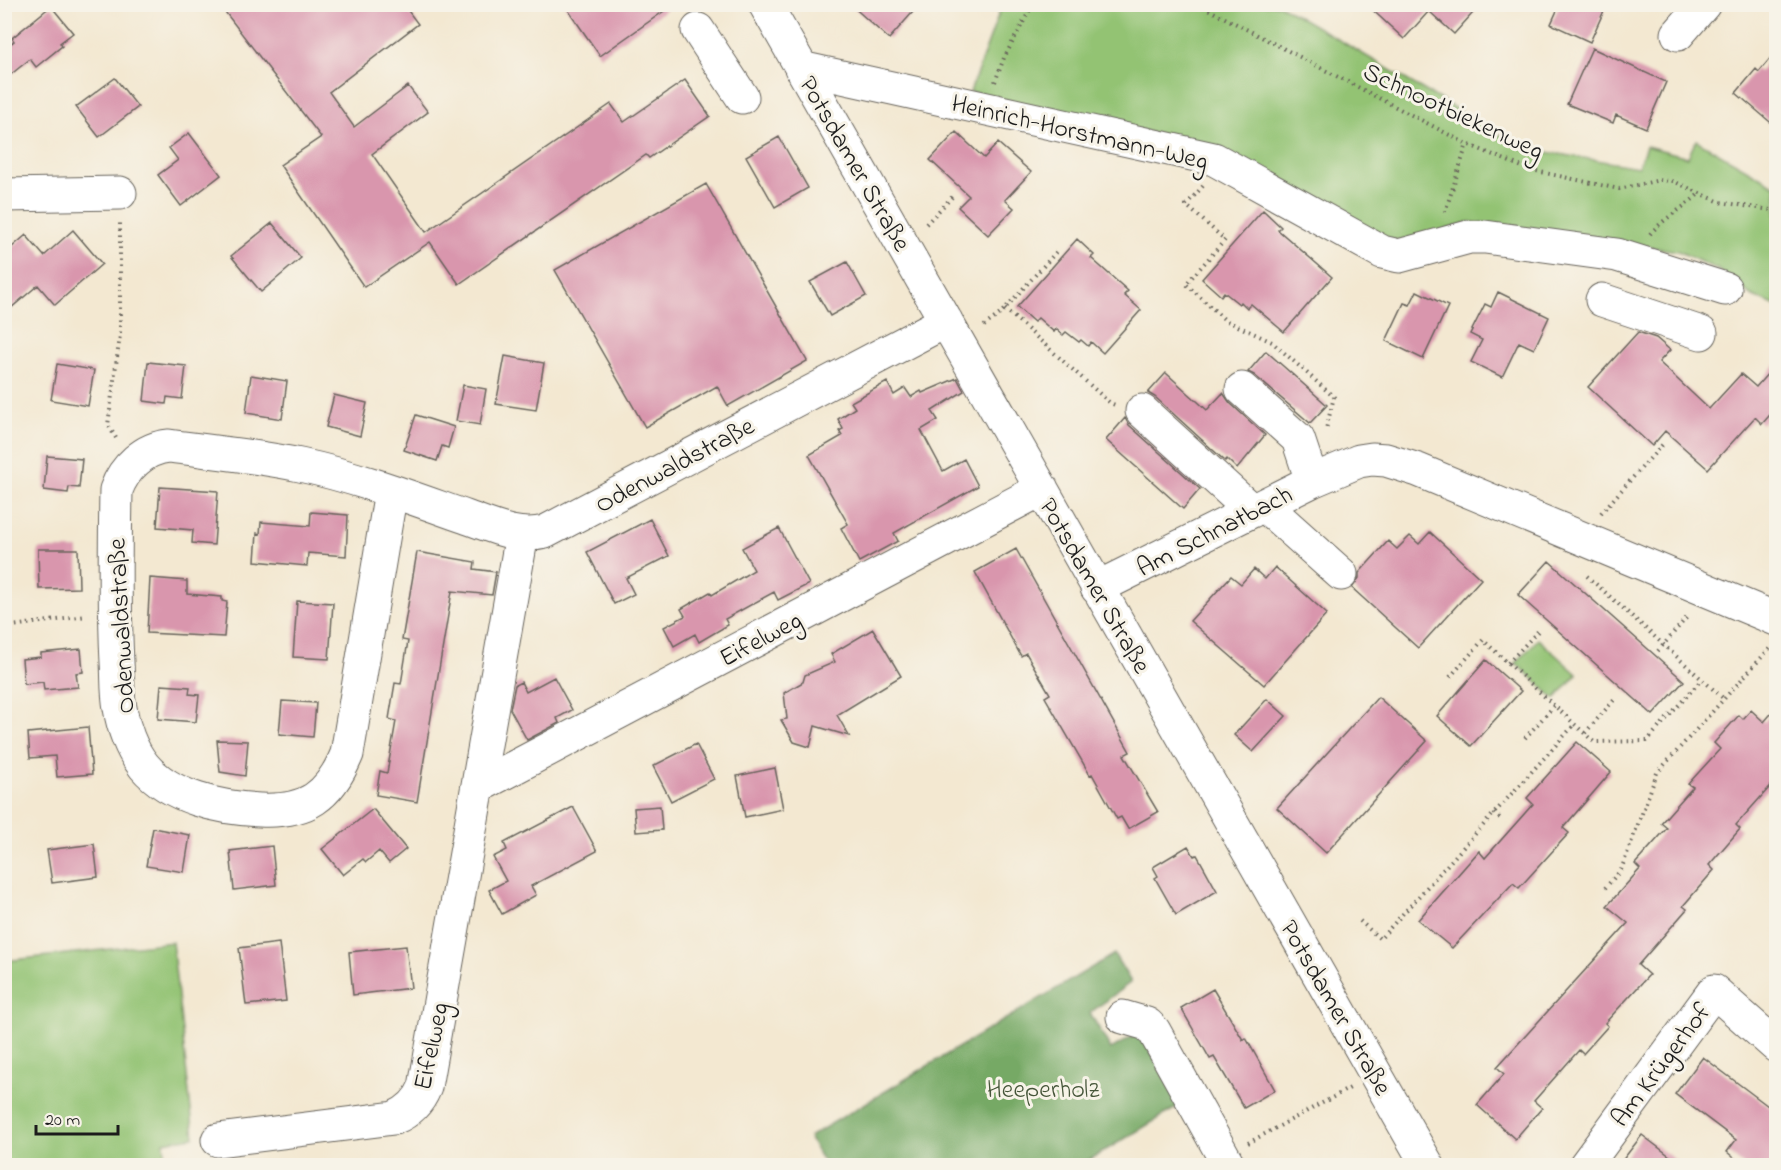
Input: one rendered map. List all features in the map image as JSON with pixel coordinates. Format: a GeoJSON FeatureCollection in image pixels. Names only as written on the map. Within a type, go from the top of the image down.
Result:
{"type":"FeatureCollection","features":[{"type":"Feature","properties":{"kind":"street","name":"Potsdamer Straße"},"geometry":{"type":"LineString","coordinates":[[765,4],[1428,1166]]}},
{"type":"Feature","properties":{"kind":"street"},"geometry":{"type":"LineString","coordinates":[[1678,34],[1704,4]]}},
{"type":"Feature","properties":{"kind":"street"},"geometry":{"type":"LineString","coordinates":[[698,30],[742,97]]}},
{"type":"Feature","properties":{"kind":"street","name":"Heinrich-Horstmann-Weg"},"geometry":{"type":"LineString","coordinates":[[801,68],[1214,159],[1382,252],[1399,256],[1469,237],[1485,237],[1617,255],[1725,289]]}},
{"type":"Feature","properties":{"kind":"street"},"geometry":{"type":"LineString","coordinates":[[4,195],[120,193]]}},
{"type":"Feature","properties":{"kind":"street"},"geometry":{"type":"LineString","coordinates":[[1602,300],[1701,333]]}},
{"type":"Feature","properties":{"kind":"street","name":"Odenwaldstraße"},"geometry":{"type":"LineString","coordinates":[[391,491],[346,754],[337,777],[321,794],[309,802],[294,808],[270,810],[239,809],[205,801],[178,792],[158,779],[144,766],[127,735],[120,708],[114,613],[116,490],[121,476],[147,452],[169,446],[300,465],[391,491],[502,529],[522,534],[545,532],[952,331]]}},
{"type":"Feature","properties":{"kind":"street"},"geometry":{"type":"LineString","coordinates":[[1242,388],[1298,439],[1321,477]]}},
{"type":"Feature","properties":{"kind":"street"},"geometry":{"type":"LineString","coordinates":[[1142,411],[1341,574]]}},
{"type":"Feature","properties":{"kind":"street","name":"Am Schnatbach"},"geometry":{"type":"LineString","coordinates":[[1097,588],[1321,477],[1359,461],[1372,459],[1402,464],[1580,536]]}},
{"type":"Feature","properties":{"kind":"street","name":"Eifelweg"},"geometry":{"type":"LineString","coordinates":[[478,786],[1042,489]]}},
{"type":"Feature","properties":{"kind":"street","name":"Eifelweg"},"geometry":{"type":"LineString","coordinates":[[218,1140],[394,1118],[409,1110],[421,1097],[425,1087],[522,534]]}},
{"type":"Feature","properties":{"kind":"street"},"geometry":{"type":"LineString","coordinates":[[1580,536],[1776,619]]}},
{"type":"Feature","properties":{"kind":"street","name":"Am Krügerhof"},"geometry":{"type":"LineString","coordinates":[[1585,1166],[1714,991],[1776,1046]]}},
{"type":"Feature","properties":{"kind":"street"},"geometry":{"type":"LineString","coordinates":[[1123,1017],[1147,1024],[1154,1031],[1227,1161]]}},
{"type":"Feature","properties":{"kind":"path"},"geometry":{"type":"LineString","coordinates":[[985,109],[1004,58],[1033,4]]}},
{"type":"Feature","properties":{"kind":"path","name":"Schnootbiekenweg"},"geometry":{"type":"LineString","coordinates":[[1198,4],[1467,144],[1527,169],[1619,189],[1660,180],[1673,181],[1719,202],[1776,211]]}},
{"type":"Feature","properties":{"kind":"path"},"geometry":{"type":"LineString","coordinates":[[1434,247],[1467,144]]}},
{"type":"Feature","properties":{"kind":"path"},"geometry":{"type":"LineString","coordinates":[[1214,159],[1209,180],[1185,205],[1225,240],[1186,284],[1225,320],[1272,342],[1334,397],[1321,450],[1321,477]]}},
{"type":"Feature","properties":{"kind":"path"},"geometry":{"type":"LineString","coordinates":[[120,193],[120,335],[108,425],[132,464]]}},
{"type":"Feature","properties":{"kind":"path"},"geometry":{"type":"LineString","coordinates":[[1645,239],[1662,220],[1684,208],[1700,193]]}},
{"type":"Feature","properties":{"kind":"path"},"geometry":{"type":"LineString","coordinates":[[900,240],[922,228],[954,195]]}},
{"type":"Feature","properties":{"kind":"path"},"geometry":{"type":"LineString","coordinates":[[952,331],[979,329],[1005,309],[1058,250]]}},
{"type":"Feature","properties":{"kind":"path"},"geometry":{"type":"LineString","coordinates":[[1005,309],[1110,403],[1142,411]]}},
{"type":"Feature","properties":{"kind":"path"},"geometry":{"type":"LineString","coordinates":[[1580,536],[1663,444]]}},
{"type":"Feature","properties":{"kind":"path"},"geometry":{"type":"LineString","coordinates":[[1587,576],[1724,699]]}},
{"type":"Feature","properties":{"kind":"path"},"geometry":{"type":"LineString","coordinates":[[1658,651],[1710,591]]}},
{"type":"Feature","properties":{"kind":"path"},"geometry":{"type":"LineString","coordinates":[[4,627],[114,613]]}},
{"type":"Feature","properties":{"kind":"path"},"geometry":{"type":"LineString","coordinates":[[1509,663],[1540,629]]}},
{"type":"Feature","properties":{"kind":"path"},"geometry":{"type":"LineString","coordinates":[[1450,677],[1483,640],[1594,742],[1647,741],[1701,680]]}},
{"type":"Feature","properties":{"kind":"path"},"geometry":{"type":"LineString","coordinates":[[1605,888],[1622,870],[1657,773],[1776,640]]}},
{"type":"Feature","properties":{"kind":"path"},"geometry":{"type":"LineString","coordinates":[[1585,733],[1615,699]]}},
{"type":"Feature","properties":{"kind":"path"},"geometry":{"type":"LineString","coordinates":[[1525,738],[1554,706]]}},
{"type":"Feature","properties":{"kind":"path"},"geometry":{"type":"LineString","coordinates":[[1360,921],[1380,939],[1575,724]]}},
{"type":"Feature","properties":{"kind":"path"},"geometry":{"type":"LineString","coordinates":[[1494,813],[1501,819]]}},
{"type":"Feature","properties":{"kind":"path"},"geometry":{"type":"LineString","coordinates":[[1227,1161],[1375,1074]]}},
{"type":"Feature","properties":{"kind":"green space"},"geometry":{"type":"Polygon","coordinates":[[[1002,5],[1280,5],[1522,148],[1638,167],[1646,146],[1688,157],[1696,140],[1776,186],[1776,306],[1751,295],[1718,270],[1678,251],[1469,222],[1417,240],[1382,240],[1213,147],[970,92],[1002,5]]]}},
{"type":"Feature","properties":{"kind":"green space"},"geometry":{"type":"Polygon","coordinates":[[[1538,639],[1577,674],[1555,699],[1516,663],[1538,639]]]}},
{"type":"Feature","properties":{"kind":"green space"},"geometry":{"type":"Polygon","coordinates":[[[172,942],[194,1137],[164,1142],[166,1165],[5,1165],[5,961],[172,942]]]}},
{"type":"Feature","properties":{"kind":"green space","name":"Heeperholz"},"geometry":{"type":"Polygon","coordinates":[[[1114,954],[1131,982],[1090,1013],[1111,1049],[1140,1032],[1181,1105],[1081,1165],[825,1165],[809,1137],[1114,954]]]}},
{"type":"Feature","properties":{"kind":"building"},"geometry":{"type":"Polygon","coordinates":[[[219,4],[403,4],[418,24],[329,92],[354,127],[408,86],[428,112],[372,154],[426,232],[611,104],[624,122],[685,80],[710,116],[649,158],[646,155],[459,284],[430,242],[364,287],[280,165],[321,137],[219,4]]]}},
{"type":"Feature","properties":{"kind":"building"},"geometry":{"type":"Polygon","coordinates":[[[564,4],[674,4],[600,56],[564,4]]]}},
{"type":"Feature","properties":{"kind":"building"},"geometry":{"type":"Polygon","coordinates":[[[850,4],[920,4],[889,39],[850,4]]]}},
{"type":"Feature","properties":{"kind":"building"},"geometry":{"type":"Polygon","coordinates":[[[1366,4],[1481,4],[1454,34],[1429,11],[1404,39],[1366,4]]]}},
{"type":"Feature","properties":{"kind":"building"},"geometry":{"type":"Polygon","coordinates":[[[1560,4],[1607,4],[1590,42],[1551,24],[1560,4]]]}},
{"type":"Feature","properties":{"kind":"building"},"geometry":{"type":"Polygon","coordinates":[[[51,6],[73,33],[60,43],[62,46],[36,67],[30,59],[4,80],[4,49],[14,41],[12,38],[51,6]]]}},
{"type":"Feature","properties":{"kind":"building"},"geometry":{"type":"Polygon","coordinates":[[[1592,48],[1666,82],[1646,128],[1616,115],[1613,123],[1567,104],[1592,48]]]}},
{"type":"Feature","properties":{"kind":"building"},"geometry":{"type":"Polygon","coordinates":[[[1776,51],[1776,127],[1736,93],[1756,69],[1759,72],[1776,51]]]}},
{"type":"Feature","properties":{"kind":"building"},"geometry":{"type":"Polygon","coordinates":[[[115,78],[138,107],[99,137],[76,107],[115,78]]]}},
{"type":"Feature","properties":{"kind":"building"},"geometry":{"type":"Polygon","coordinates":[[[956,132],[984,158],[998,143],[1031,172],[1005,200],[1014,208],[988,235],[958,207],[969,196],[930,160],[956,132]]]}},
{"type":"Feature","properties":{"kind":"building"},"geometry":{"type":"Polygon","coordinates":[[[189,133],[221,175],[181,206],[158,175],[178,160],[169,148],[189,133]]]}},
{"type":"Feature","properties":{"kind":"building"},"geometry":{"type":"Polygon","coordinates":[[[779,137],[808,188],[775,207],[746,156],[779,137]]]}},
{"type":"Feature","properties":{"kind":"building"},"geometry":{"type":"Polygon","coordinates":[[[706,184],[807,361],[728,406],[717,386],[645,427],[555,270],[706,184]]]}},
{"type":"Feature","properties":{"kind":"building"},"geometry":{"type":"Polygon","coordinates":[[[1263,210],[1281,227],[1278,230],[1332,277],[1284,332],[1251,304],[1247,308],[1224,292],[1221,296],[1202,279],[1263,210]]]}},
{"type":"Feature","properties":{"kind":"building"},"geometry":{"type":"Polygon","coordinates":[[[272,223],[301,258],[261,292],[231,256],[272,223]]]}},
{"type":"Feature","properties":{"kind":"building"},"geometry":{"type":"Polygon","coordinates":[[[73,230],[102,264],[55,305],[38,285],[4,314],[4,254],[26,235],[44,256],[73,230]]]}},
{"type":"Feature","properties":{"kind":"building"},"geometry":{"type":"Polygon","coordinates":[[[1077,239],[1094,255],[1091,258],[1128,291],[1124,295],[1141,310],[1103,353],[1091,342],[1088,346],[1066,332],[1063,335],[1056,329],[1054,332],[1038,318],[1034,322],[1017,307],[1077,239]]]}},
{"type":"Feature","properties":{"kind":"building"},"geometry":{"type":"Polygon","coordinates":[[[847,262],[866,296],[830,316],[810,282],[847,262]]]}},
{"type":"Feature","properties":{"kind":"building"},"geometry":{"type":"Polygon","coordinates":[[[1417,291],[1448,306],[1423,359],[1386,341],[1404,303],[1410,305],[1417,291]]]}},
{"type":"Feature","properties":{"kind":"building"},"geometry":{"type":"Polygon","coordinates":[[[1498,292],[1549,317],[1534,349],[1519,342],[1502,377],[1471,362],[1482,340],[1470,334],[1485,304],[1491,307],[1498,292]]]}},
{"type":"Feature","properties":{"kind":"building"},"geometry":{"type":"Polygon","coordinates":[[[1638,332],[1656,338],[1670,350],[1659,362],[1709,409],[1741,374],[1756,387],[1776,364],[1776,408],[1762,424],[1755,417],[1708,469],[1665,431],[1652,446],[1588,387],[1638,332]]]}},
{"type":"Feature","properties":{"kind":"building"},"geometry":{"type":"Polygon","coordinates":[[[1266,351],[1327,405],[1310,423],[1248,372],[1266,351]]]}},
{"type":"Feature","properties":{"kind":"building"},"geometry":{"type":"Polygon","coordinates":[[[505,356],[544,363],[536,410],[496,404],[505,356]]]}},
{"type":"Feature","properties":{"kind":"building"},"geometry":{"type":"Polygon","coordinates":[[[148,362],[186,366],[182,399],[167,397],[166,404],[144,401],[148,362]]]}},
{"type":"Feature","properties":{"kind":"building"},"geometry":{"type":"Polygon","coordinates":[[[57,364],[94,370],[88,406],[51,400],[57,364]]]}},
{"type":"Feature","properties":{"kind":"building"},"geometry":{"type":"Polygon","coordinates":[[[1166,373],[1207,410],[1223,393],[1230,403],[1265,435],[1237,469],[1148,393],[1166,373]]]}},
{"type":"Feature","properties":{"kind":"building"},"geometry":{"type":"Polygon","coordinates":[[[251,375],[287,381],[282,419],[246,413],[251,375]]]}},
{"type":"Feature","properties":{"kind":"building"},"geometry":{"type":"Polygon","coordinates":[[[957,378],[964,391],[932,411],[938,420],[921,430],[943,471],[964,459],[978,486],[894,533],[898,541],[859,562],[841,528],[848,524],[809,455],[842,436],[839,431],[843,429],[838,419],[855,408],[851,402],[887,382],[894,395],[905,388],[911,397],[957,378]]]}},
{"type":"Feature","properties":{"kind":"building"},"geometry":{"type":"Polygon","coordinates":[[[463,385],[486,389],[480,425],[456,421],[463,385]]]}},
{"type":"Feature","properties":{"kind":"building"},"geometry":{"type":"Polygon","coordinates":[[[334,395],[367,403],[360,436],[326,427],[334,395]]]}},
{"type":"Feature","properties":{"kind":"building"},"geometry":{"type":"Polygon","coordinates":[[[416,415],[454,427],[448,448],[442,446],[437,461],[404,450],[416,415]]]}},
{"type":"Feature","properties":{"kind":"building"},"geometry":{"type":"Polygon","coordinates":[[[1125,418],[1129,425],[1200,489],[1183,509],[1106,440],[1125,418]]]}},
{"type":"Feature","properties":{"kind":"building"},"geometry":{"type":"Polygon","coordinates":[[[47,456],[82,459],[79,488],[69,487],[68,493],[44,490],[47,456]]]}},
{"type":"Feature","properties":{"kind":"building"},"geometry":{"type":"Polygon","coordinates":[[[160,487],[218,491],[214,545],[192,543],[193,530],[157,527],[160,487]]]}},
{"type":"Feature","properties":{"kind":"building"},"geometry":{"type":"Polygon","coordinates":[[[311,512],[348,515],[346,556],[308,553],[307,566],[255,561],[257,533],[260,534],[261,522],[310,526],[311,512]]]}},
{"type":"Feature","properties":{"kind":"building"},"geometry":{"type":"Polygon","coordinates":[[[650,519],[669,556],[626,578],[634,594],[614,604],[587,552],[650,519]]]}},
{"type":"Feature","properties":{"kind":"building"},"geometry":{"type":"Polygon","coordinates":[[[779,528],[809,584],[778,600],[774,592],[725,619],[728,625],[699,642],[695,634],[674,646],[664,627],[685,616],[681,609],[710,592],[712,595],[754,570],[742,548],[779,528]]]}},
{"type":"Feature","properties":{"kind":"building"},"geometry":{"type":"Polygon","coordinates":[[[1430,532],[1481,579],[1418,648],[1352,588],[1359,578],[1359,573],[1388,541],[1397,549],[1410,536],[1419,544],[1430,532]]]}},
{"type":"Feature","properties":{"kind":"building"},"geometry":{"type":"Polygon","coordinates":[[[38,549],[78,549],[79,588],[39,589],[38,549]]]}},
{"type":"Feature","properties":{"kind":"building"},"geometry":{"type":"Polygon","coordinates":[[[1016,549],[1130,752],[1124,755],[1158,812],[1128,829],[1121,817],[1117,819],[1092,774],[1090,775],[1045,697],[1050,694],[1026,653],[1021,656],[975,572],[1016,549]]]}},
{"type":"Feature","properties":{"kind":"building"},"geometry":{"type":"Polygon","coordinates":[[[417,552],[475,562],[474,569],[496,572],[492,595],[452,591],[417,802],[376,795],[380,771],[387,773],[396,721],[389,719],[395,683],[401,684],[408,641],[402,640],[417,552]]]}},
{"type":"Feature","properties":{"kind":"building"},"geometry":{"type":"Polygon","coordinates":[[[1549,561],[1684,681],[1653,715],[1518,595],[1549,561]]]}},
{"type":"Feature","properties":{"kind":"building"},"geometry":{"type":"Polygon","coordinates":[[[1275,567],[1327,614],[1264,685],[1190,621],[1231,576],[1241,584],[1254,569],[1265,579],[1275,567]]]}},
{"type":"Feature","properties":{"kind":"building"},"geometry":{"type":"Polygon","coordinates":[[[150,578],[187,581],[187,594],[222,597],[222,601],[227,602],[224,637],[147,633],[150,578]]]}},
{"type":"Feature","properties":{"kind":"building"},"geometry":{"type":"Polygon","coordinates":[[[297,601],[333,603],[329,659],[293,657],[297,601]]]}},
{"type":"Feature","properties":{"kind":"building"},"geometry":{"type":"Polygon","coordinates":[[[873,629],[901,676],[837,715],[849,736],[815,726],[810,747],[794,742],[781,720],[787,719],[784,693],[803,682],[805,675],[835,662],[831,654],[873,629]]]}},
{"type":"Feature","properties":{"kind":"building"},"geometry":{"type":"Polygon","coordinates":[[[81,649],[83,672],[76,673],[78,687],[44,690],[43,682],[24,684],[22,659],[41,657],[41,653],[81,649]]]}},
{"type":"Feature","properties":{"kind":"building"},"geometry":{"type":"Polygon","coordinates":[[[1486,660],[1521,691],[1471,746],[1437,716],[1486,660]]]}},
{"type":"Feature","properties":{"kind":"building"},"geometry":{"type":"Polygon","coordinates":[[[554,677],[572,710],[557,718],[559,723],[527,740],[510,709],[515,685],[521,682],[526,692],[554,677]]]}},
{"type":"Feature","properties":{"kind":"building"},"geometry":{"type":"Polygon","coordinates":[[[161,685],[190,687],[189,694],[199,695],[196,722],[158,719],[161,685]]]}},
{"type":"Feature","properties":{"kind":"building"},"geometry":{"type":"Polygon","coordinates":[[[1378,697],[1427,741],[1326,853],[1277,808],[1378,697]]]}},
{"type":"Feature","properties":{"kind":"building"},"geometry":{"type":"Polygon","coordinates":[[[1267,699],[1286,716],[1253,752],[1234,735],[1267,699]]]}},
{"type":"Feature","properties":{"kind":"building"},"geometry":{"type":"Polygon","coordinates":[[[282,701],[316,703],[313,737],[279,734],[282,701]]]}},
{"type":"Feature","properties":{"kind":"building"},"geometry":{"type":"Polygon","coordinates":[[[1776,708],[1776,780],[1736,825],[1740,829],[1709,865],[1714,870],[1683,906],[1687,909],[1638,965],[1649,975],[1605,1023],[1608,1026],[1583,1054],[1579,1050],[1534,1101],[1542,1108],[1515,1139],[1477,1105],[1504,1074],[1497,1067],[1628,923],[1607,906],[1640,869],[1635,864],[1667,828],[1661,823],[1693,787],[1688,784],[1720,749],[1714,743],[1739,715],[1743,719],[1751,710],[1764,722],[1776,708]]]}},
{"type":"Feature","properties":{"kind":"building"},"geometry":{"type":"Polygon","coordinates":[[[88,727],[92,774],[57,777],[55,756],[30,758],[28,733],[88,727]]]}},
{"type":"Feature","properties":{"kind":"building"},"geometry":{"type":"Polygon","coordinates":[[[217,740],[248,741],[245,776],[220,772],[217,740]]]}},
{"type":"Feature","properties":{"kind":"building"},"geometry":{"type":"Polygon","coordinates":[[[1577,742],[1611,772],[1563,828],[1569,833],[1519,888],[1513,883],[1452,948],[1418,920],[1479,851],[1485,858],[1533,804],[1527,798],[1577,742]]]}},
{"type":"Feature","properties":{"kind":"building"},"geometry":{"type":"Polygon","coordinates":[[[696,744],[714,779],[671,801],[653,766],[696,744]]]}},
{"type":"Feature","properties":{"kind":"building"},"geometry":{"type":"Polygon","coordinates":[[[775,768],[783,809],[745,817],[737,776],[775,768]]]}},
{"type":"Feature","properties":{"kind":"building"},"geometry":{"type":"Polygon","coordinates":[[[660,806],[662,830],[636,832],[634,808],[660,806]]]}},
{"type":"Feature","properties":{"kind":"building"},"geometry":{"type":"Polygon","coordinates":[[[573,807],[597,851],[531,886],[536,895],[502,914],[489,890],[506,881],[493,857],[507,850],[504,843],[573,807]]]}},
{"type":"Feature","properties":{"kind":"building"},"geometry":{"type":"Polygon","coordinates":[[[373,809],[406,849],[389,863],[379,851],[366,862],[363,859],[343,875],[322,849],[373,809]]]}},
{"type":"Feature","properties":{"kind":"building"},"geometry":{"type":"Polygon","coordinates":[[[153,828],[190,835],[184,872],[146,866],[153,828]]]}},
{"type":"Feature","properties":{"kind":"building"},"geometry":{"type":"Polygon","coordinates":[[[94,844],[98,877],[52,883],[47,850],[94,844]]]}},
{"type":"Feature","properties":{"kind":"building"},"geometry":{"type":"Polygon","coordinates":[[[272,846],[276,885],[234,890],[230,851],[272,846]]]}},
{"type":"Feature","properties":{"kind":"building"},"geometry":{"type":"Polygon","coordinates":[[[1188,846],[1194,856],[1197,855],[1217,891],[1176,915],[1155,878],[1158,876],[1153,867],[1188,846]]]}},
{"type":"Feature","properties":{"kind":"building"},"geometry":{"type":"Polygon","coordinates":[[[279,943],[286,1001],[246,1005],[239,948],[279,943]]]}},
{"type":"Feature","properties":{"kind":"building"},"geometry":{"type":"Polygon","coordinates":[[[406,946],[411,988],[353,995],[349,952],[406,946]]]}},
{"type":"Feature","properties":{"kind":"building"},"geometry":{"type":"Polygon","coordinates":[[[1213,989],[1243,1040],[1246,1038],[1275,1090],[1244,1108],[1214,1057],[1210,1059],[1181,1008],[1213,989]]]}},
{"type":"Feature","properties":{"kind":"building"},"geometry":{"type":"Polygon","coordinates":[[[1703,1057],[1776,1112],[1776,1166],[1744,1166],[1727,1152],[1736,1140],[1675,1094],[1703,1057]]]}},
{"type":"Feature","properties":{"kind":"building"},"geometry":{"type":"Polygon","coordinates":[[[1642,1135],[1683,1166],[1618,1166],[1642,1135]]]}}]}
